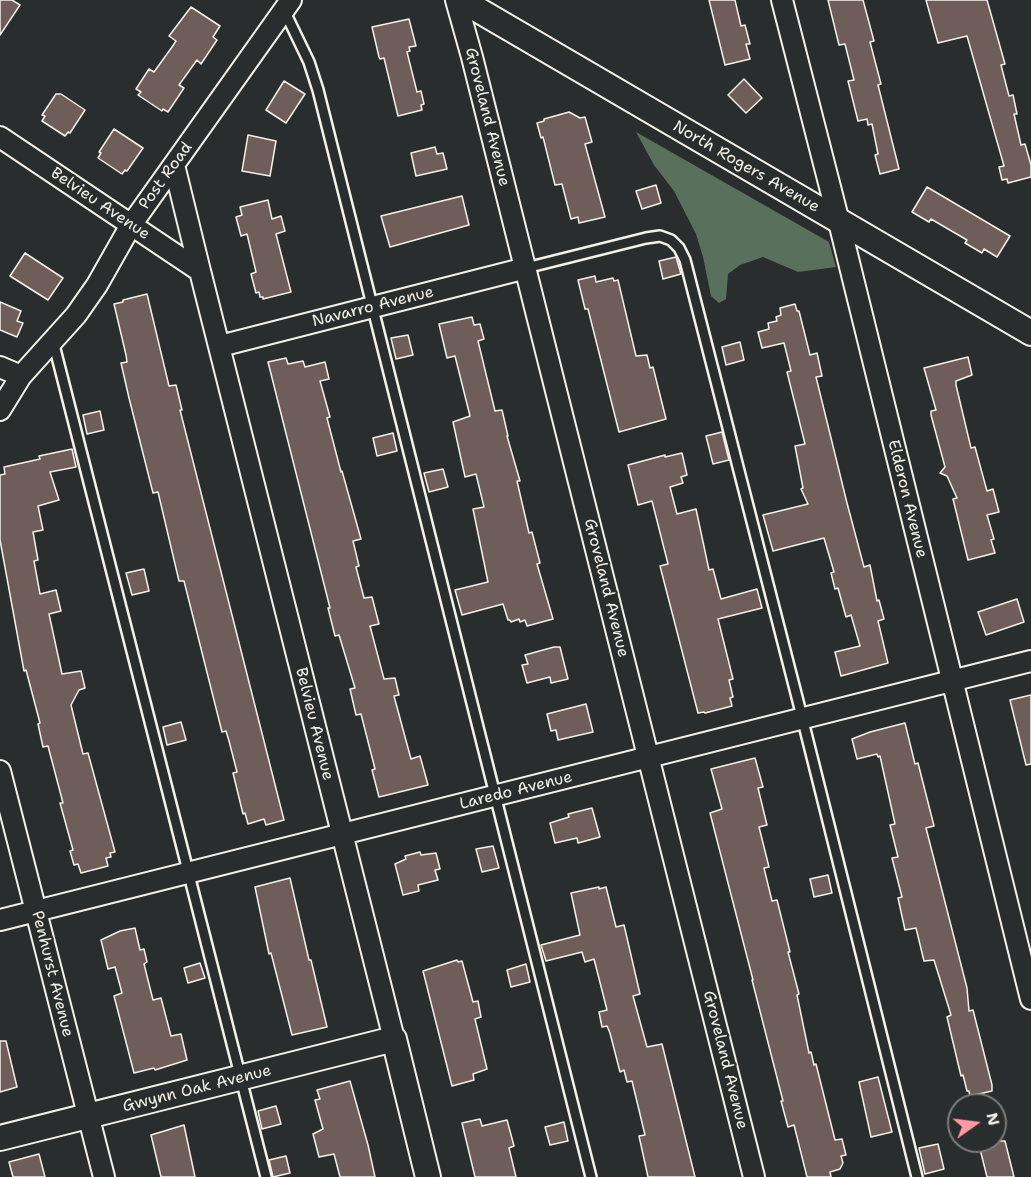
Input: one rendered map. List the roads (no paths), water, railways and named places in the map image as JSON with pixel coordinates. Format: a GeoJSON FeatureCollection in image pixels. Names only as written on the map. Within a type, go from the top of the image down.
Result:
{"type":"FeatureCollection","features":[{"type":"Feature","properties":{"kind":"street","name":"North Rogers Avenue"},"geometry":{"type":"LineString","coordinates":[[458,0],[1031,333]]}},
{"type":"Feature","properties":{"kind":"street","name":"Groveland Avenue"},"geometry":{"type":"LineString","coordinates":[[458,0],[754,1177]]}},
{"type":"Feature","properties":{"kind":"street","name":"Elderon Avenue"},"geometry":{"type":"LineString","coordinates":[[782,0],[1031,999]]}},
{"type":"Feature","properties":{"kind":"street","name":"Post Road"},"geometry":{"type":"LineString","coordinates":[[0,410],[21,376],[76,315],[97,285],[131,225],[287,5]]}},
{"type":"Feature","properties":{"kind":"street","name":"Belvieu Avenue"},"geometry":{"type":"LineString","coordinates":[[0,137],[201,271]]}},
{"type":"Feature","properties":{"kind":"street","name":"Belvieu Avenue"},"geometry":{"type":"LineString","coordinates":[[174,165],[428,1177]]}},
{"type":"Feature","properties":{"kind":"street","name":"Navarro Avenue"},"geometry":{"type":"LineString","coordinates":[[220,346],[526,268]]}},
{"type":"Feature","properties":{"kind":"street"},"geometry":{"type":"LineString","coordinates":[[0,367],[21,376]]}},
{"type":"Feature","properties":{"kind":"street","name":"Laredo Avenue"},"geometry":{"type":"LineString","coordinates":[[0,920],[1031,661]]}},
{"type":"Feature","properties":{"kind":"street","name":"Penhurst Avenue"},"geometry":{"type":"LineString","coordinates":[[0,771],[104,1177]]}},
{"type":"Feature","properties":{"kind":"street","name":"Gwynn Oak Avenue"},"geometry":{"type":"LineString","coordinates":[[0,1138],[393,1039]]}},
{"type":"Feature","properties":{"kind":"lane"},"geometry":{"type":"LineString","coordinates":[[287,5],[318,90],[591,1177]]}},
{"type":"Feature","properties":{"kind":"lane"},"geometry":{"type":"LineString","coordinates":[[526,268],[660,236],[671,240],[679,248],[803,719],[917,1177]]}},
{"type":"Feature","properties":{"kind":"lane"},"geometry":{"type":"LineString","coordinates":[[53,341],[266,1177]]}}]}
